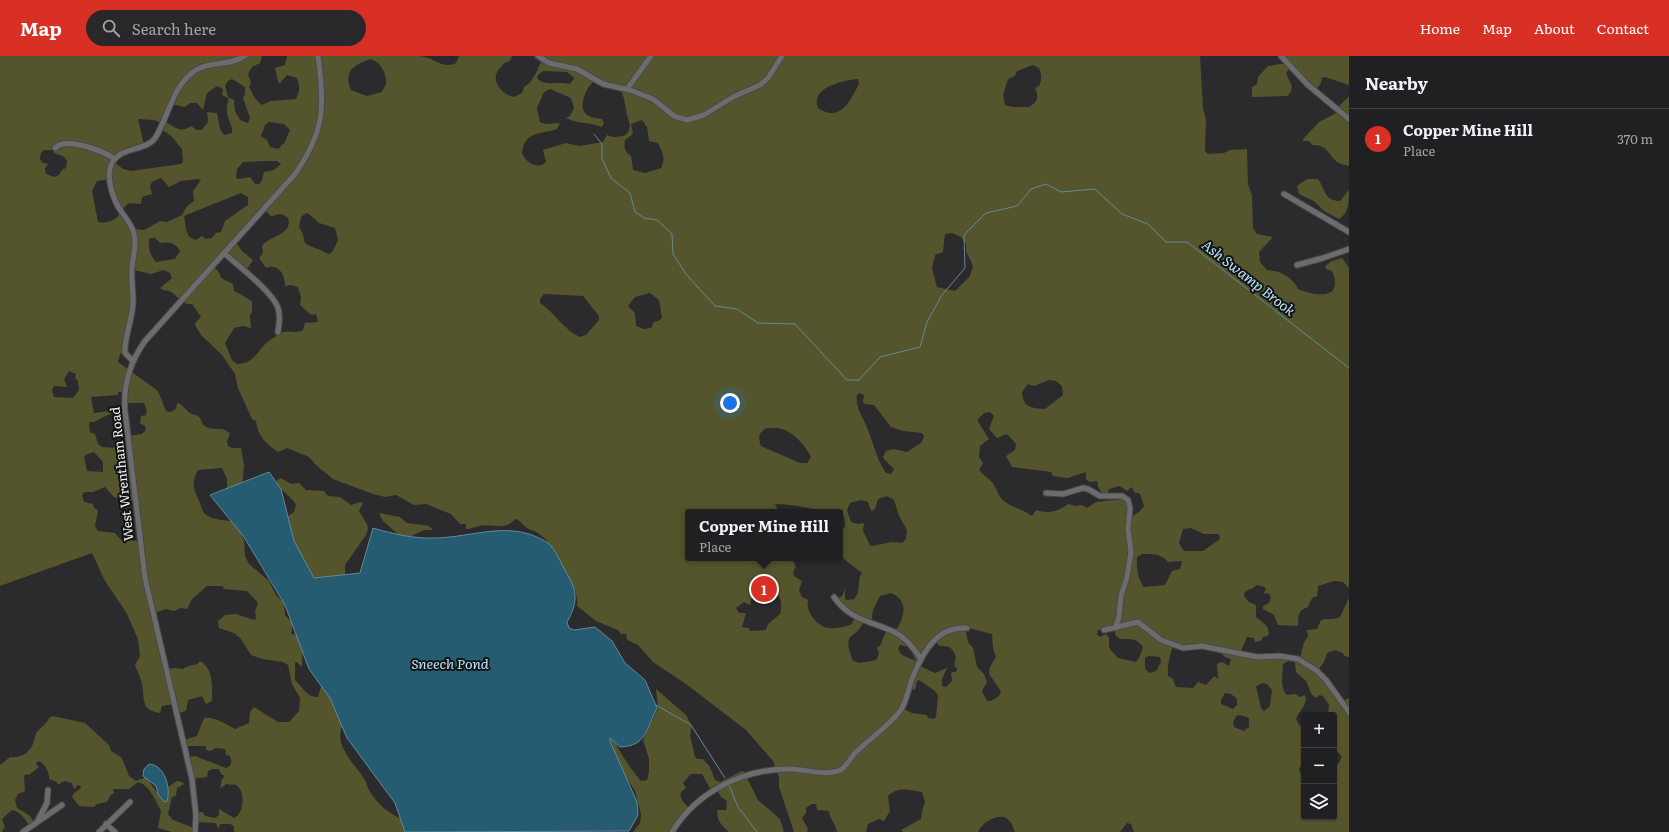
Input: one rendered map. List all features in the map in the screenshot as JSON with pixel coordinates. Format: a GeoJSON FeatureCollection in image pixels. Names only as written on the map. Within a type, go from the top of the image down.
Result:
{"type":"FeatureCollection","features":[{"type":"Feature","properties":{"kind":"street"},"geometry":{"type":"LineString","coordinates":[[133,361],[125,353],[125,348],[133,302],[131,273],[135,236],[131,224],[121,211],[114,195],[110,176],[111,164],[114,159],[122,153],[145,146],[154,139],[175,95],[191,74],[201,68],[234,61],[245,56]]}},
{"type":"Feature","properties":{"kind":"street","name":"West Wrentham Road"},"geometry":{"type":"LineString","coordinates":[[194,832],[196,816],[192,780],[146,578],[141,548],[124,402],[128,377],[133,361],[155,329],[295,174],[311,150],[317,134],[321,115],[322,92],[318,56]]}},
{"type":"Feature","properties":{"kind":"street"},"geometry":{"type":"LineString","coordinates":[[538,56],[549,63],[577,69],[603,84],[627,89],[656,100],[678,118],[687,120],[707,114],[733,97],[760,85],[768,78],[782,56]]}},
{"type":"Feature","properties":{"kind":"street"},"geometry":{"type":"LineString","coordinates":[[627,89],[651,56]]}},
{"type":"Feature","properties":{"kind":"street"},"geometry":{"type":"LineString","coordinates":[[1282,56],[1308,85],[1349,119]]}},
{"type":"Feature","properties":{"kind":"street"},"geometry":{"type":"LineString","coordinates":[[55,148],[58,145],[74,143],[108,154],[114,159]]}},
{"type":"Feature","properties":{"kind":"street"},"geometry":{"type":"LineString","coordinates":[[1284,194],[1349,232]]}},
{"type":"Feature","properties":{"kind":"street"},"geometry":{"type":"LineString","coordinates":[[1297,264],[1323,258],[1349,249]]}},
{"type":"Feature","properties":{"kind":"street"},"geometry":{"type":"LineString","coordinates":[[224,253],[276,302],[280,318],[278,332]]}},
{"type":"Feature","properties":{"kind":"street"},"geometry":{"type":"LineString","coordinates":[[1046,493],[1063,494],[1083,488],[1088,489],[1100,496],[1122,496],[1128,500],[1130,508],[1128,529],[1132,552],[1120,604],[1119,617],[1115,628]]}},
{"type":"Feature","properties":{"kind":"street"},"geometry":{"type":"LineString","coordinates":[[834,598],[840,607],[853,616],[897,634],[911,646],[921,659]]}},
{"type":"Feature","properties":{"kind":"street"},"geometry":{"type":"LineString","coordinates":[[1104,630],[1115,628],[1127,623],[1138,622],[1161,640],[1183,648],[1202,646],[1254,657],[1279,656],[1298,658],[1317,671],[1326,680],[1349,712]]}},
{"type":"Feature","properties":{"kind":"street"},"geometry":{"type":"LineString","coordinates":[[672,832],[686,812],[697,802],[729,782],[746,775],[777,770],[829,772],[841,770],[854,754],[899,712],[906,698],[914,674],[928,646],[945,632],[953,628],[967,628]]}},
{"type":"Feature","properties":{"kind":"street"},"geometry":{"type":"LineString","coordinates":[[36,823],[47,803],[48,790]]}},
{"type":"Feature","properties":{"kind":"street"},"geometry":{"type":"LineString","coordinates":[[99,832],[130,802]]}},
{"type":"Feature","properties":{"kind":"street"},"geometry":{"type":"LineString","coordinates":[[23,832],[62,806]]}},
{"type":"Feature","properties":{"kind":"street"},"geometry":{"type":"LineString","coordinates":[[106,824],[115,832]]}},
{"type":"Feature","properties":{"kind":"green space"},"geometry":{"type":"Polygon","coordinates":[[[0,56],[262,56],[260,63],[252,67],[248,74],[251,83],[249,87],[261,105],[271,101],[296,99],[299,88],[297,78],[287,75],[280,83],[278,82],[275,68],[285,65],[287,56],[419,56],[429,58],[441,64],[451,65],[456,63],[459,56],[512,56],[510,61],[505,63],[497,72],[496,81],[501,90],[509,96],[514,97],[522,93],[524,87],[533,79],[542,60],[539,56],[1200,56],[1203,108],[1206,120],[1205,151],[1208,154],[1247,149],[1248,184],[1252,196],[1253,228],[1257,234],[1273,237],[1259,252],[1260,262],[1267,270],[1285,275],[1295,284],[1298,289],[1319,294],[1331,292],[1334,287],[1335,281],[1332,271],[1326,269],[1325,266],[1332,261],[1342,258],[1349,268],[1349,588],[1343,582],[1334,581],[1318,586],[1317,596],[1312,598],[1308,607],[1302,610],[1299,614],[1298,626],[1278,625],[1274,615],[1263,609],[1263,606],[1269,603],[1271,597],[1269,594],[1263,593],[1266,590],[1265,587],[1257,585],[1246,591],[1244,596],[1249,602],[1256,605],[1256,617],[1266,625],[1269,633],[1268,636],[1263,637],[1261,641],[1255,642],[1254,638],[1247,637],[1240,653],[1300,659],[1304,642],[1308,637],[1307,630],[1317,629],[1321,620],[1340,617],[1349,598],[1349,657],[1344,656],[1343,653],[1335,650],[1327,653],[1324,662],[1318,670],[1343,701],[1349,698],[1349,832],[1134,832],[1131,824],[1127,823],[1120,832],[1015,832],[1012,824],[1007,819],[998,817],[993,818],[984,824],[978,832],[903,832],[901,830],[921,819],[925,802],[922,792],[900,790],[888,796],[890,811],[884,821],[879,819],[868,824],[866,832],[837,832],[829,811],[817,810],[816,804],[812,804],[806,808],[806,813],[802,818],[808,829],[807,832],[794,832],[779,787],[779,777],[773,761],[746,730],[686,684],[653,662],[638,645],[627,640],[626,634],[621,634],[618,630],[596,621],[577,606],[577,596],[574,589],[554,551],[542,536],[527,528],[519,520],[515,519],[507,525],[484,525],[466,529],[466,524],[460,524],[451,514],[426,504],[414,505],[396,495],[385,497],[373,494],[333,479],[317,466],[309,457],[287,448],[278,452],[270,446],[260,435],[256,421],[252,419],[238,388],[235,374],[222,355],[201,335],[196,327],[195,323],[201,317],[192,304],[182,302],[169,291],[160,288],[172,278],[170,273],[164,270],[151,274],[134,270],[132,304],[125,353],[120,354],[118,362],[158,391],[166,411],[170,412],[176,409],[177,403],[183,406],[190,413],[199,417],[203,424],[208,428],[227,431],[230,434],[227,441],[228,446],[232,448],[241,448],[244,465],[242,488],[227,490],[227,479],[222,468],[198,470],[194,480],[194,487],[202,510],[211,518],[235,521],[244,540],[245,556],[249,564],[269,581],[276,595],[284,603],[285,615],[293,624],[291,634],[301,635],[303,637],[302,665],[301,667],[297,662],[295,663],[295,680],[308,694],[314,697],[318,697],[322,683],[344,722],[340,738],[345,752],[365,780],[368,789],[376,800],[388,812],[404,820],[406,832],[234,832],[234,826],[230,824],[220,824],[218,830],[215,823],[196,822],[196,812],[203,812],[205,816],[215,818],[219,815],[219,809],[234,818],[240,812],[242,807],[242,797],[239,788],[236,785],[226,784],[220,789],[222,779],[225,776],[221,774],[219,769],[212,769],[208,771],[207,777],[192,779],[188,757],[195,756],[226,768],[231,763],[231,760],[230,756],[226,755],[225,749],[216,748],[210,751],[206,750],[206,746],[185,746],[184,740],[197,736],[204,718],[216,719],[235,729],[249,723],[250,712],[254,707],[278,722],[289,722],[299,711],[300,698],[292,684],[288,665],[283,662],[262,659],[251,655],[241,639],[234,633],[219,628],[218,621],[225,615],[236,614],[254,620],[256,619],[255,611],[258,603],[247,591],[224,589],[223,586],[207,586],[192,599],[187,609],[181,608],[174,611],[166,609],[154,613],[168,669],[183,669],[197,664],[200,661],[205,664],[210,673],[212,684],[212,701],[206,704],[202,696],[188,700],[186,711],[179,713],[174,704],[162,706],[160,713],[154,712],[146,706],[141,682],[135,665],[140,656],[138,639],[126,612],[105,581],[92,553],[0,586],[0,56]],[[370,59],[355,66],[349,73],[348,78],[351,90],[367,96],[382,92],[386,84],[386,80],[382,68],[377,62],[370,59]],[[1033,65],[1017,71],[1015,76],[1008,79],[1003,95],[1005,105],[1011,107],[1029,107],[1037,99],[1035,88],[1039,86],[1041,79],[1039,68],[1033,65]],[[543,71],[537,78],[540,81],[548,83],[569,84],[574,78],[567,72],[543,71]],[[232,79],[228,81],[225,86],[228,97],[234,100],[235,111],[240,120],[248,123],[250,118],[243,98],[245,94],[245,87],[232,79]],[[596,79],[586,92],[583,103],[585,113],[590,117],[602,119],[604,124],[601,127],[566,118],[570,116],[574,108],[571,98],[550,89],[544,92],[537,108],[540,122],[546,124],[560,123],[557,129],[535,135],[526,140],[522,153],[527,161],[536,165],[542,165],[546,162],[543,150],[566,143],[579,146],[603,142],[607,135],[613,137],[624,136],[629,131],[630,124],[624,98],[617,86],[596,79]],[[858,79],[837,83],[823,90],[819,95],[817,101],[818,108],[832,113],[838,111],[848,103],[859,84],[858,79]],[[217,86],[207,93],[203,110],[197,103],[190,103],[185,107],[171,104],[164,121],[180,129],[191,126],[197,130],[202,130],[208,122],[207,112],[217,113],[220,129],[224,135],[232,133],[232,127],[227,114],[228,98],[222,95],[223,89],[217,86]],[[138,119],[144,145],[113,161],[123,169],[131,171],[181,164],[183,162],[182,149],[171,136],[161,130],[162,123],[154,120],[138,119]],[[642,120],[631,124],[633,134],[625,140],[625,147],[626,151],[631,156],[633,170],[645,173],[661,168],[664,158],[658,143],[649,141],[647,127],[642,120]],[[269,122],[265,125],[261,136],[267,140],[270,147],[278,149],[285,142],[290,130],[284,124],[269,122]],[[44,150],[41,153],[40,159],[43,163],[48,164],[45,169],[46,174],[54,177],[59,175],[62,170],[66,168],[67,161],[63,156],[54,153],[53,150],[44,150]],[[277,161],[243,162],[237,169],[236,178],[239,179],[250,177],[255,184],[259,184],[262,180],[264,172],[274,170],[281,164],[277,161]],[[161,178],[152,182],[150,186],[152,194],[142,197],[141,204],[129,203],[121,210],[109,179],[97,181],[92,191],[98,222],[111,221],[121,213],[133,229],[144,230],[160,221],[167,222],[182,215],[187,206],[194,201],[193,191],[201,180],[181,181],[169,187],[161,178]],[[241,193],[184,217],[189,237],[196,240],[202,236],[206,239],[212,238],[216,233],[221,232],[225,221],[248,205],[248,197],[241,193]],[[265,210],[235,241],[242,251],[253,260],[244,271],[225,253],[213,266],[219,272],[221,278],[233,284],[234,291],[252,302],[252,312],[250,315],[251,328],[243,326],[234,328],[225,343],[232,360],[237,364],[242,364],[250,360],[266,343],[282,332],[297,332],[303,330],[305,323],[318,322],[316,314],[311,315],[300,305],[301,297],[298,287],[291,285],[285,286],[284,278],[280,271],[274,267],[266,268],[259,258],[263,253],[262,246],[287,228],[289,224],[288,218],[280,214],[272,217],[265,210]],[[306,213],[301,217],[299,227],[305,243],[329,254],[333,251],[338,240],[335,228],[319,223],[306,213]],[[952,233],[945,234],[943,252],[935,255],[932,268],[937,287],[955,291],[970,276],[973,266],[966,251],[966,244],[961,237],[952,233]],[[155,238],[149,239],[150,251],[156,262],[175,259],[180,251],[174,244],[160,243],[155,238]],[[650,293],[635,297],[628,306],[635,313],[636,326],[644,329],[651,328],[654,322],[662,318],[659,300],[650,293]],[[544,294],[540,299],[540,303],[569,330],[580,337],[586,335],[599,320],[599,316],[583,296],[544,294]],[[69,371],[64,379],[67,387],[54,386],[52,390],[54,397],[73,398],[79,390],[78,381],[75,378],[76,374],[69,371]],[[1049,380],[1034,386],[1028,384],[1022,392],[1026,404],[1032,407],[1045,409],[1063,395],[1062,386],[1056,381],[1049,380]],[[118,392],[118,395],[91,397],[94,413],[118,410],[94,422],[89,422],[90,432],[95,434],[98,444],[102,447],[118,448],[123,446],[128,436],[142,434],[146,430],[145,426],[140,423],[141,416],[146,415],[147,411],[144,403],[125,403],[124,392],[118,392]],[[859,393],[857,395],[857,405],[880,463],[886,473],[891,474],[894,469],[883,457],[886,451],[894,449],[907,452],[922,442],[924,436],[922,433],[903,431],[891,427],[874,405],[865,404],[863,402],[864,395],[859,393]],[[990,412],[984,413],[977,420],[989,439],[980,446],[979,457],[983,463],[979,470],[993,483],[1000,497],[1011,506],[1033,515],[1036,510],[1052,512],[1068,504],[1076,506],[1082,505],[1087,508],[1096,502],[1123,499],[1129,506],[1129,521],[1144,506],[1140,494],[1134,492],[1132,487],[1127,491],[1120,486],[1109,489],[1107,496],[1104,496],[1098,487],[1097,481],[1090,482],[1086,479],[1086,472],[1068,478],[1053,476],[1051,472],[1012,467],[1006,456],[1015,450],[1016,444],[1007,434],[997,438],[989,429],[994,416],[990,412]],[[766,428],[759,436],[761,446],[800,463],[807,463],[811,457],[799,440],[790,433],[778,428],[766,428]],[[94,452],[87,454],[84,457],[87,471],[103,472],[103,462],[94,452]],[[105,487],[93,492],[84,492],[82,496],[84,502],[93,504],[94,508],[98,510],[95,526],[98,531],[115,533],[121,540],[139,541],[135,501],[114,497],[105,487]],[[887,496],[878,499],[875,509],[871,511],[868,502],[861,500],[850,503],[847,510],[851,522],[858,524],[864,523],[863,531],[870,545],[872,546],[892,542],[902,543],[906,539],[907,530],[899,516],[894,500],[887,496]],[[775,504],[778,509],[685,509],[685,561],[793,561],[796,567],[793,571],[794,576],[802,581],[799,590],[802,597],[808,600],[808,609],[810,614],[817,622],[825,627],[840,628],[852,624],[855,617],[836,600],[843,595],[845,588],[845,599],[854,599],[858,593],[859,579],[862,573],[843,558],[843,528],[845,527],[843,509],[813,509],[775,504]],[[1191,528],[1183,529],[1179,543],[1184,551],[1203,551],[1220,539],[1219,534],[1204,534],[1191,528]],[[1142,554],[1137,557],[1138,573],[1140,581],[1144,587],[1165,585],[1172,571],[1180,569],[1182,561],[1168,562],[1162,557],[1153,554],[1142,554]],[[760,590],[753,594],[750,605],[744,602],[736,608],[739,613],[746,613],[742,627],[749,628],[750,631],[766,630],[768,624],[780,614],[780,599],[778,595],[771,591],[760,590]],[[891,593],[880,596],[873,610],[871,623],[864,621],[857,632],[849,640],[848,644],[853,661],[860,663],[876,660],[879,654],[877,647],[880,646],[887,629],[895,632],[901,621],[904,610],[901,600],[891,593]],[[965,627],[968,642],[973,648],[977,667],[984,674],[987,682],[982,691],[987,701],[991,701],[999,696],[1001,691],[989,674],[990,667],[996,657],[993,648],[992,634],[965,627]],[[1116,627],[1098,630],[1097,634],[1100,637],[1106,634],[1109,637],[1109,648],[1118,658],[1136,662],[1140,656],[1143,647],[1141,644],[1133,640],[1120,639],[1115,635],[1116,627]],[[934,640],[918,665],[935,673],[947,668],[942,679],[942,686],[946,687],[952,681],[951,673],[957,671],[957,668],[954,666],[956,657],[950,648],[940,646],[934,640]],[[900,645],[898,649],[902,655],[916,661],[909,647],[900,645]],[[1173,646],[1168,664],[1168,676],[1173,679],[1176,687],[1193,688],[1198,682],[1206,685],[1214,676],[1218,679],[1217,664],[1222,662],[1229,666],[1231,659],[1225,657],[1220,652],[1221,649],[1173,646]],[[1149,656],[1145,658],[1145,669],[1150,673],[1156,671],[1161,662],[1160,657],[1149,656]],[[919,680],[917,681],[915,690],[910,689],[902,708],[912,713],[927,715],[928,718],[934,719],[936,717],[938,696],[935,691],[919,680]],[[1263,683],[1256,686],[1261,708],[1264,711],[1270,706],[1272,690],[1267,684],[1263,683]],[[1225,693],[1221,700],[1221,704],[1233,709],[1237,705],[1237,699],[1231,694],[1225,693]],[[1240,715],[1236,716],[1233,723],[1234,727],[1244,731],[1249,727],[1249,718],[1240,715]]]}},
{"type":"Feature","properties":{"kind":"green space"},"geometry":{"type":"Polygon","coordinates":[[[1282,56],[1349,56],[1349,85],[1325,77],[1322,78],[1321,83],[1316,90],[1290,68],[1286,73],[1292,86],[1291,92],[1287,96],[1252,97],[1252,87],[1257,84],[1258,77],[1268,66],[1287,63],[1282,56]]]}},
{"type":"Feature","properties":{"kind":"green space"},"geometry":{"type":"Polygon","coordinates":[[[1349,96],[1349,166],[1337,162],[1327,150],[1321,146],[1312,145],[1309,141],[1303,141],[1303,139],[1319,122],[1340,111],[1337,108],[1349,96]]]}},
{"type":"Feature","properties":{"kind":"green space"},"geometry":{"type":"Polygon","coordinates":[[[1307,179],[1318,179],[1326,194],[1331,199],[1340,201],[1349,190],[1348,207],[1342,217],[1339,219],[1324,211],[1314,201],[1299,194],[1297,186],[1307,179]]]}},
{"type":"Feature","properties":{"kind":"green space"},"geometry":{"type":"Polygon","coordinates":[[[281,478],[291,484],[299,483],[306,490],[324,491],[328,496],[340,497],[351,505],[360,502],[363,503],[359,511],[367,524],[368,529],[366,535],[345,565],[345,579],[308,587],[285,518],[294,512],[296,505],[277,483],[277,480],[281,478]]]}},
{"type":"Feature","properties":{"kind":"green space"},"geometry":{"type":"Polygon","coordinates":[[[379,513],[400,517],[407,523],[429,526],[433,530],[424,530],[409,537],[400,536],[383,521],[379,513]]]}},
{"type":"Feature","properties":{"kind":"green space"},"geometry":{"type":"Polygon","coordinates":[[[656,689],[686,715],[692,726],[690,735],[695,757],[697,759],[703,759],[710,767],[715,780],[720,782],[742,771],[744,772],[758,800],[780,819],[784,832],[729,832],[720,823],[717,814],[717,810],[726,810],[727,801],[721,797],[717,790],[712,792],[702,774],[691,774],[683,783],[686,788],[681,792],[682,801],[689,808],[683,814],[672,832],[633,832],[640,823],[641,815],[635,791],[623,772],[616,754],[609,743],[609,737],[613,738],[633,771],[641,781],[647,780],[649,772],[649,759],[643,740],[658,708],[656,689]]]}},
{"type":"Feature","properties":{"kind":"green space"},"geometry":{"type":"Polygon","coordinates":[[[53,716],[85,723],[109,745],[111,751],[122,758],[129,776],[136,781],[146,777],[160,797],[168,796],[168,787],[177,781],[182,782],[184,784],[177,788],[176,796],[172,797],[168,814],[173,820],[194,828],[194,832],[172,832],[158,828],[161,810],[146,786],[138,782],[129,789],[113,789],[114,793],[110,796],[107,802],[97,804],[94,807],[79,806],[72,797],[81,786],[77,785],[74,789],[72,783],[64,781],[58,785],[57,782],[49,779],[49,774],[46,768],[38,761],[36,764],[39,767],[29,775],[26,774],[24,776],[25,791],[18,794],[15,800],[17,808],[30,816],[35,824],[30,827],[20,814],[12,810],[2,819],[5,827],[2,832],[0,832],[0,765],[10,757],[18,757],[26,753],[33,744],[37,732],[49,718],[53,716]]]}},
{"type":"Feature","properties":{"kind":"water","name":"Sneech Pond"},"geometry":{"type":"Polygon","coordinates":[[[269,472],[281,489],[294,541],[314,578],[360,573],[373,528],[404,536],[420,538],[450,537],[493,531],[520,532],[534,536],[548,543],[555,552],[573,585],[575,603],[567,622],[569,628],[574,630],[595,627],[612,641],[625,663],[645,680],[657,708],[648,729],[641,740],[629,746],[620,747],[610,738],[637,802],[638,815],[629,831],[405,832],[395,803],[347,738],[330,698],[309,669],[285,605],[244,537],[210,495],[269,472]]]}},
{"type":"Feature","properties":{"kind":"water"},"geometry":{"type":"Polygon","coordinates":[[[149,764],[155,765],[159,768],[166,778],[168,790],[167,801],[164,802],[158,794],[156,786],[143,776],[144,769],[149,764]]]}},
{"type":"Feature","properties":{"kind":"waterway","name":"Ash Swamp Brook"},"geometry":{"type":"LineString","coordinates":[[594,134],[602,144],[602,159],[611,178],[630,193],[635,212],[644,218],[657,220],[672,234],[673,254],[686,274],[715,306],[737,309],[758,323],[795,324],[847,380],[859,380],[880,357],[920,347],[927,322],[942,295],[965,268],[964,235],[986,213],[1017,206],[1031,189],[1046,184],[1061,192],[1095,189],[1122,214],[1148,224],[1166,242],[1187,242],[1349,368]]}},
{"type":"Feature","properties":{"kind":"waterway"},"geometry":{"type":"LineString","coordinates":[[656,705],[691,725],[725,778]]}},
{"type":"Feature","properties":{"kind":"waterway"},"geometry":{"type":"LineString","coordinates":[[729,785],[738,807],[757,832]]}},
{"type":"Feature","properties":{"kind":"place","name":"Copper Mine Hill"},"geometry":{"type":"Point","coordinates":[764,589]}}]}
